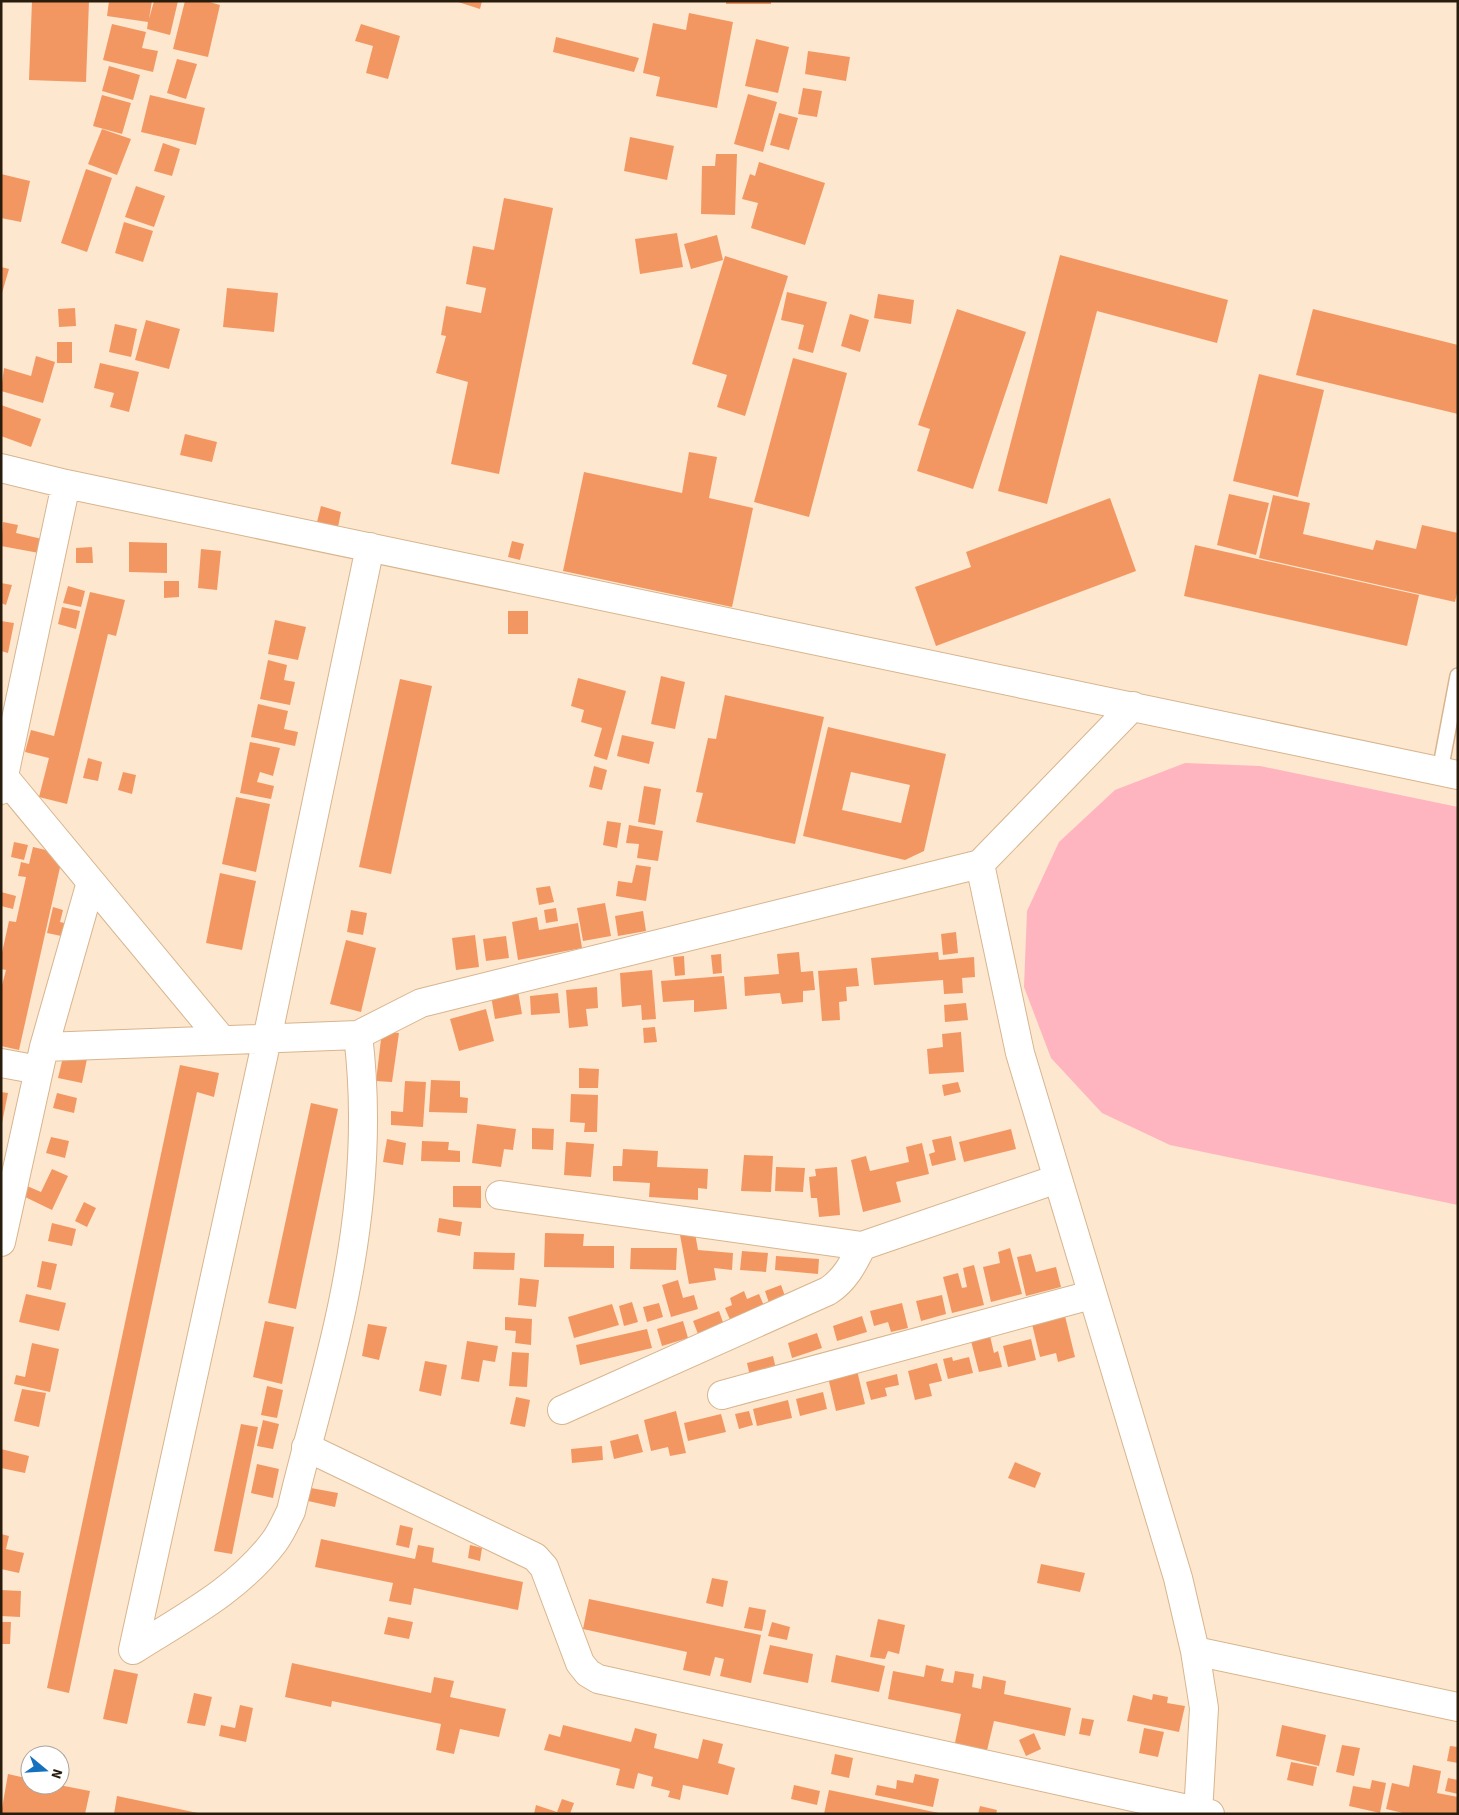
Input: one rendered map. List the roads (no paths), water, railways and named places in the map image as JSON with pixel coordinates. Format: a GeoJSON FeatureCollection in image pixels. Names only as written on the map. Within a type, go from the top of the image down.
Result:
{"type":"FeatureCollection","features":[{"type":"Feature","properties":{"kind":"street"},"geometry":{"type":"LineString","coordinates":[[1,468],[66,484],[1449,773]]}},
{"type":"Feature","properties":{"kind":"street"},"geometry":{"type":"LineString","coordinates":[[66,484],[3,783],[91,882],[222,1040]]}},
{"type":"Feature","properties":{"kind":"street"},"geometry":{"type":"LineString","coordinates":[[358,1035],[363,1071],[364,1125],[354,1243],[343,1304],[291,1511],[275,1541],[244,1575],[224,1591],[133,1650],[267,1039],[370,547]]}},
{"type":"Feature","properties":{"kind":"street"},"geometry":{"type":"LineString","coordinates":[[1,1063],[222,1040],[358,1035],[421,1003],[980,864],[1133,706]]}},
{"type":"Feature","properties":{"kind":"street"},"geometry":{"type":"LineString","coordinates":[[306,1447],[535,1557],[544,1567],[580,1663],[588,1673],[598,1679],[1202,1813],[1204,1708],[1195,1651],[1178,1578],[1091,1295],[1020,1053],[980,864]]}},
{"type":"Feature","properties":{"kind":"street"},"geometry":{"type":"LineString","coordinates":[[1,1242],[42,1058],[91,882]]}},
{"type":"Feature","properties":{"kind":"street"},"geometry":{"type":"LineString","coordinates":[[500,1195],[862,1246],[1057,1179]]}},
{"type":"Feature","properties":{"kind":"street"},"geometry":{"type":"LineString","coordinates":[[562,1410],[828,1291],[839,1284],[851,1268],[862,1246]]}},
{"type":"Feature","properties":{"kind":"street"},"geometry":{"type":"LineString","coordinates":[[722,1395],[1091,1295]]}},
{"type":"Feature","properties":{"kind":"street"},"geometry":{"type":"LineString","coordinates":[[1195,1651],[1458,1707]]}},
{"type":"Feature","properties":{"kind":"lane"},"geometry":{"type":"LineString","coordinates":[[1449,773],[1458,676]]}}]}
